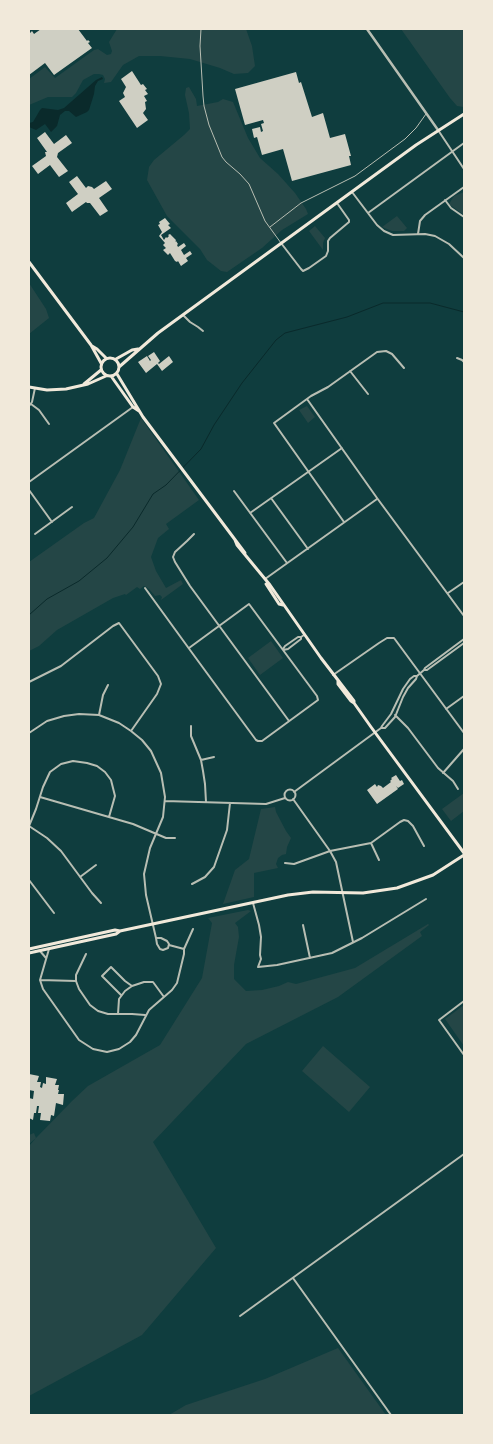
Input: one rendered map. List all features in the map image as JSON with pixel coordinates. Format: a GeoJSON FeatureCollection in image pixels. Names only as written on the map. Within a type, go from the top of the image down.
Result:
{"type":"FeatureCollection","features":[{"type":"Feature","properties":{"kind":"main road"},"geometry":{"type":"LineString","coordinates":[[29,949],[115,930],[120,931],[301,893],[378,891],[403,886],[433,875],[464,854],[354,703],[351,702],[338,684],[338,681],[302,636],[283,605],[280,604],[245,555],[245,552],[139,411],[117,374],[119,367],[136,353],[138,349],[183,315],[438,130],[464,114]]}},
{"type":"Feature","properties":{"kind":"main road"},"geometry":{"type":"LineString","coordinates":[[29,262],[91,345],[101,363],[101,370],[106,376]]}},
{"type":"Feature","properties":{"kind":"main road"},"geometry":{"type":"LineString","coordinates":[[91,345],[106,358],[116,359],[132,350],[138,349]]}},
{"type":"Feature","properties":{"kind":"main road"},"geometry":{"type":"LineString","coordinates":[[101,363],[106,358]]}},
{"type":"Feature","properties":{"kind":"main road"},"geometry":{"type":"LineString","coordinates":[[116,359],[119,367]]}},
{"type":"Feature","properties":{"kind":"main road"},"geometry":{"type":"LineString","coordinates":[[84,384],[101,370]]}},
{"type":"Feature","properties":{"kind":"main road"},"geometry":{"type":"LineString","coordinates":[[29,387],[47,390],[61,390],[88,384],[106,376],[117,374]]}},
{"type":"Feature","properties":{"kind":"main road"},"geometry":{"type":"LineString","coordinates":[[111,376],[133,407],[139,411]]}},
{"type":"Feature","properties":{"kind":"main road"},"geometry":{"type":"LineString","coordinates":[[29,953],[116,934],[120,931]]}},
{"type":"Feature","properties":{"kind":"street"},"geometry":{"type":"LineString","coordinates":[[367,29],[464,169]]}},
{"type":"Feature","properties":{"kind":"street"},"geometry":{"type":"LineString","coordinates":[[368,213],[464,142]]}},
{"type":"Feature","properties":{"kind":"street"},"geometry":{"type":"LineString","coordinates":[[418,234],[422,218],[464,186]]}},
{"type":"Feature","properties":{"kind":"street"},"geometry":{"type":"LineString","coordinates":[[352,192],[379,228],[387,233],[428,235],[441,239],[449,244],[464,258]]}},
{"type":"Feature","properties":{"kind":"street"},"geometry":{"type":"LineString","coordinates":[[445,200],[451,208],[464,217]]}},
{"type":"Feature","properties":{"kind":"street"},"geometry":{"type":"LineString","coordinates":[[281,243],[300,269],[303,270],[309,268],[326,256],[328,251],[328,241],[330,238],[349,222],[337,203]]}},
{"type":"Feature","properties":{"kind":"street"},"geometry":{"type":"LineString","coordinates":[[183,315],[190,322],[198,326],[202,331]]}},
{"type":"Feature","properties":{"kind":"street"},"geometry":{"type":"LineString","coordinates":[[344,522],[274,423],[307,399],[381,350],[392,354],[404,368]]}},
{"type":"Feature","properties":{"kind":"street"},"geometry":{"type":"LineString","coordinates":[[457,358],[464,362]]}},
{"type":"Feature","properties":{"kind":"street"},"geometry":{"type":"LineString","coordinates":[[350,371],[368,394]]}},
{"type":"Feature","properties":{"kind":"street"},"geometry":{"type":"LineString","coordinates":[[35,388],[30,405],[39,410],[49,424]]}},
{"type":"Feature","properties":{"kind":"street"},"geometry":{"type":"LineString","coordinates":[[307,399],[377,498],[464,616]]}},
{"type":"Feature","properties":{"kind":"street"},"geometry":{"type":"LineString","coordinates":[[29,482],[133,407]]}},
{"type":"Feature","properties":{"kind":"street"},"geometry":{"type":"LineString","coordinates":[[250,513],[342,448]]}},
{"type":"Feature","properties":{"kind":"street"},"geometry":{"type":"LineString","coordinates":[[29,490],[52,522]]}},
{"type":"Feature","properties":{"kind":"street"},"geometry":{"type":"LineString","coordinates":[[234,491],[288,563]]}},
{"type":"Feature","properties":{"kind":"street"},"geometry":{"type":"LineString","coordinates":[[272,498],[308,549]]}},
{"type":"Feature","properties":{"kind":"street"},"geometry":{"type":"LineString","coordinates":[[265,581],[377,498]]}},
{"type":"Feature","properties":{"kind":"street"},"geometry":{"type":"LineString","coordinates":[[35,534],[72,507]]}},
{"type":"Feature","properties":{"kind":"street"},"geometry":{"type":"LineString","coordinates":[[194,534],[188,541],[176,550],[174,559],[190,586],[288,721]]}},
{"type":"Feature","properties":{"kind":"street"},"geometry":{"type":"LineString","coordinates":[[448,593],[464,582]]}},
{"type":"Feature","properties":{"kind":"street"},"geometry":{"type":"LineString","coordinates":[[144,588],[256,740],[259,742],[318,700],[317,696],[249,604],[189,648]]}},
{"type":"Feature","properties":{"kind":"street"},"geometry":{"type":"LineString","coordinates":[[29,682],[61,666],[119,623],[158,676],[161,684],[157,694],[131,730]]}},
{"type":"Feature","properties":{"kind":"street"},"geometry":{"type":"LineString","coordinates":[[283,650],[285,646],[302,636]]}},
{"type":"Feature","properties":{"kind":"street"},"geometry":{"type":"LineString","coordinates":[[333,675],[379,643],[390,638],[396,640],[464,733]]}},
{"type":"Feature","properties":{"kind":"street"},"geometry":{"type":"LineString","coordinates":[[294,792],[381,728],[391,714],[403,689],[410,680],[464,639]]}},
{"type":"Feature","properties":{"kind":"street"},"geometry":{"type":"LineString","coordinates":[[424,670],[427,670],[464,643]]}},
{"type":"Feature","properties":{"kind":"street"},"geometry":{"type":"LineString","coordinates":[[381,728],[385,728],[395,715],[408,688],[417,676]]}},
{"type":"Feature","properties":{"kind":"street"},"geometry":{"type":"LineString","coordinates":[[99,715],[103,695],[108,686]]}},
{"type":"Feature","properties":{"kind":"street"},"geometry":{"type":"LineString","coordinates":[[446,709],[464,696]]}},
{"type":"Feature","properties":{"kind":"street"},"geometry":{"type":"LineString","coordinates":[[29,732],[47,721],[64,716],[81,714],[99,715],[119,723],[131,730],[146,745],[156,761],[162,779],[165,801],[161,823],[146,859],[144,876],[157,944],[160,949],[165,950],[169,946]]}},
{"type":"Feature","properties":{"kind":"street"},"geometry":{"type":"LineString","coordinates":[[395,715],[408,728],[438,768],[453,781],[458,789]]}},
{"type":"Feature","properties":{"kind":"street"},"geometry":{"type":"LineString","coordinates":[[191,726],[190,734],[200,760],[205,784],[206,802]]}},
{"type":"Feature","properties":{"kind":"street"},"geometry":{"type":"LineString","coordinates":[[443,773],[464,749]]}},
{"type":"Feature","properties":{"kind":"street"},"geometry":{"type":"LineString","coordinates":[[200,760],[214,757]]}},
{"type":"Feature","properties":{"kind":"street"},"geometry":{"type":"LineString","coordinates":[[101,903],[55,845],[29,826],[50,772],[65,762],[73,761],[87,763],[103,770],[108,774],[113,782],[115,792],[115,799],[109,817]]}},
{"type":"Feature","properties":{"kind":"street"},"geometry":{"type":"LineString","coordinates":[[285,798],[284,795],[288,790],[294,792]]}},
{"type":"Feature","properties":{"kind":"street"},"geometry":{"type":"LineString","coordinates":[[293,799],[295,796],[294,792]]}},
{"type":"Feature","properties":{"kind":"street"},"geometry":{"type":"LineString","coordinates":[[40,797],[135,825],[166,838],[175,838]]}},
{"type":"Feature","properties":{"kind":"street"},"geometry":{"type":"LineString","coordinates":[[165,801],[266,804],[285,798],[289,801],[293,799]]}},
{"type":"Feature","properties":{"kind":"street"},"geometry":{"type":"LineString","coordinates":[[293,799],[330,851],[336,862],[353,942]]}},
{"type":"Feature","properties":{"kind":"street"},"geometry":{"type":"LineString","coordinates":[[192,884],[205,877],[214,867],[226,830],[230,803]]}},
{"type":"Feature","properties":{"kind":"street"},"geometry":{"type":"LineString","coordinates":[[285,863],[294,864],[330,851],[371,843],[405,820],[413,826],[424,846]]}},
{"type":"Feature","properties":{"kind":"street"},"geometry":{"type":"LineString","coordinates":[[371,843],[379,860]]}},
{"type":"Feature","properties":{"kind":"street"},"geometry":{"type":"LineString","coordinates":[[80,877],[96,865]]}},
{"type":"Feature","properties":{"kind":"street"},"geometry":{"type":"LineString","coordinates":[[29,880],[54,913]]}},
{"type":"Feature","properties":{"kind":"street"},"geometry":{"type":"LineString","coordinates":[[253,902],[261,938],[261,959],[258,967],[277,965],[332,953],[426,899]]}},
{"type":"Feature","properties":{"kind":"street"},"geometry":{"type":"LineString","coordinates":[[303,925],[310,958]]}},
{"type":"Feature","properties":{"kind":"street"},"geometry":{"type":"LineString","coordinates":[[49,949],[40,980],[47,997],[79,1040],[96,1050],[111,1052],[123,1047],[136,1035],[152,1007],[177,983],[184,949],[194,929]]}},
{"type":"Feature","properties":{"kind":"street"},"geometry":{"type":"LineString","coordinates":[[156,938],[165,940],[169,946],[184,949]]}},
{"type":"Feature","properties":{"kind":"street"},"geometry":{"type":"LineString","coordinates":[[40,951],[46,958]]}},
{"type":"Feature","properties":{"kind":"street"},"geometry":{"type":"LineString","coordinates":[[86,954],[76,975],[76,981],[86,1001],[93,1008],[108,1014],[132,1014],[146,1016]]}},
{"type":"Feature","properties":{"kind":"street"},"geometry":{"type":"LineString","coordinates":[[121,995],[102,976],[111,967],[132,986]]}},
{"type":"Feature","properties":{"kind":"street"},"geometry":{"type":"LineString","coordinates":[[40,980],[76,981]]}},
{"type":"Feature","properties":{"kind":"street"},"geometry":{"type":"LineString","coordinates":[[118,1014],[119,999],[121,995],[132,986],[144,982],[153,982],[164,997]]}},
{"type":"Feature","properties":{"kind":"street"},"geometry":{"type":"LineString","coordinates":[[464,1001],[439,1020],[464,1055]]}},
{"type":"Feature","properties":{"kind":"street"},"geometry":{"type":"LineString","coordinates":[[240,1316],[464,1154]]}},
{"type":"Feature","properties":{"kind":"street"},"geometry":{"type":"LineString","coordinates":[[293,1278],[391,1415]]}},
{"type":"Feature","properties":{"kind":"lane"},"geometry":{"type":"LineString","coordinates":[[201,29],[200,46],[203,96],[209,125],[222,157],[249,184],[261,213],[281,243]]}},
{"type":"Feature","properties":{"kind":"lane"},"geometry":{"type":"LineString","coordinates":[[269,227],[301,203],[348,180],[397,145],[416,128],[426,113]]}},
{"type":"Feature","properties":{"kind":"shaded area"},"geometry":{"type":"Polygon","coordinates":[[[117,29],[246,29],[252,46],[255,66],[248,73],[234,74],[190,59],[160,56],[139,56],[123,65],[111,82],[104,83],[105,79],[103,75],[94,74],[83,80],[72,97],[48,97],[29,105],[29,79],[45,67],[55,78],[94,50],[98,49],[107,55],[111,54],[112,51],[109,42],[117,29]]]}},
{"type":"Feature","properties":{"kind":"shaded area"},"geometry":{"type":"Polygon","coordinates":[[[401,29],[464,29],[464,107],[457,106],[450,98],[401,29]]]}},
{"type":"Feature","properties":{"kind":"shaded area"},"geometry":{"type":"Polygon","coordinates":[[[102,77],[103,79],[98,81],[95,86],[94,94],[87,112],[76,117],[69,111],[65,111],[60,115],[57,126],[51,132],[45,124],[36,130],[29,127],[29,123],[33,122],[42,108],[58,110],[64,108],[96,80],[102,77]]]}},
{"type":"Feature","properties":{"kind":"shaded area"},"geometry":{"type":"Polygon","coordinates":[[[189,87],[196,99],[197,106],[218,102],[223,99],[233,102],[248,138],[260,158],[278,174],[295,193],[308,214],[282,230],[262,248],[227,272],[221,271],[207,260],[200,249],[167,216],[147,180],[149,167],[154,160],[190,129],[189,113],[185,95],[186,88],[189,87]]]}},
{"type":"Feature","properties":{"kind":"shaded area"},"geometry":{"type":"Polygon","coordinates":[[[464,192],[464,215],[449,204],[454,196],[464,192]]]}},
{"type":"Feature","properties":{"kind":"shaded area"},"geometry":{"type":"Polygon","coordinates":[[[397,216],[407,228],[404,231],[392,231],[382,227],[397,216]]]}},
{"type":"Feature","properties":{"kind":"shaded area"},"geometry":{"type":"Polygon","coordinates":[[[315,226],[325,238],[323,250],[309,231],[315,226]]]}},
{"type":"Feature","properties":{"kind":"shaded area"},"geometry":{"type":"Polygon","coordinates":[[[29,283],[46,309],[49,318],[29,334],[29,283]]]}},
{"type":"Feature","properties":{"kind":"shaded area"},"geometry":{"type":"Polygon","coordinates":[[[307,406],[315,417],[308,423],[299,410],[307,406]]]}},
{"type":"Feature","properties":{"kind":"shaded area"},"geometry":{"type":"Polygon","coordinates":[[[141,418],[199,500],[166,524],[169,529],[158,538],[151,557],[156,571],[166,588],[181,580],[183,584],[161,600],[162,597],[160,595],[155,596],[144,586],[140,589],[137,587],[126,595],[113,598],[57,630],[39,646],[29,651],[29,562],[84,523],[94,518],[120,470],[141,418]]]}},
{"type":"Feature","properties":{"kind":"shaded area"},"geometry":{"type":"Polygon","coordinates":[[[271,641],[283,658],[260,675],[248,658],[271,641]]]}},
{"type":"Feature","properties":{"kind":"shaded area"},"geometry":{"type":"Polygon","coordinates":[[[464,793],[464,811],[451,821],[442,809],[464,793]]]}},
{"type":"Feature","properties":{"kind":"shaded area"},"geometry":{"type":"Polygon","coordinates":[[[275,807],[276,812],[291,838],[286,854],[278,858],[276,864],[278,868],[254,873],[254,897],[223,904],[235,870],[249,859],[261,809],[275,807]]]}},
{"type":"Feature","properties":{"kind":"shaded area"},"geometry":{"type":"Polygon","coordinates":[[[248,910],[251,911],[235,923],[238,927],[239,937],[234,965],[234,979],[246,991],[262,990],[288,982],[296,984],[355,968],[428,924],[429,925],[420,932],[422,936],[338,997],[246,1044],[153,1142],[216,1248],[142,1335],[29,1396],[29,1146],[88,1086],[160,1045],[202,978],[212,923],[208,918],[248,910]]]}},
{"type":"Feature","properties":{"kind":"shaded area"},"geometry":{"type":"Polygon","coordinates":[[[464,1005],[464,1046],[445,1019],[464,1005]]]}},
{"type":"Feature","properties":{"kind":"shaded area"},"geometry":{"type":"Polygon","coordinates":[[[323,1046],[370,1087],[349,1112],[302,1071],[323,1046]]]}},
{"type":"Feature","properties":{"kind":"shaded area"},"geometry":{"type":"Polygon","coordinates":[[[34,1133],[36,1138],[29,1144],[29,1135],[34,1133]]]}},
{"type":"Feature","properties":{"kind":"shaded area"},"geometry":{"type":"Polygon","coordinates":[[[338,1348],[386,1415],[169,1415],[186,1405],[265,1379],[338,1348]]]}},
{"type":"Feature","properties":{"kind":"building"},"geometry":{"type":"Polygon","coordinates":[[[41,29],[78,29],[87,41],[88,40],[90,42],[88,43],[92,48],[54,75],[45,63],[29,75],[29,34],[32,31],[34,34],[41,29]]]}},
{"type":"Feature","properties":{"kind":"building"},"geometry":{"type":"Polygon","coordinates":[[[132,71],[141,85],[143,84],[147,89],[145,90],[148,94],[144,96],[147,101],[145,102],[146,109],[143,113],[148,120],[137,128],[119,101],[125,97],[123,93],[126,87],[121,79],[132,71]]]}},
{"type":"Feature","properties":{"kind":"building"},"geometry":{"type":"Polygon","coordinates":[[[296,72],[299,83],[301,82],[312,117],[323,113],[330,138],[345,134],[351,156],[349,156],[351,165],[292,181],[283,149],[262,155],[257,137],[254,138],[252,129],[260,127],[261,132],[263,131],[261,124],[264,123],[263,120],[245,125],[235,89],[296,72]]]}},
{"type":"Feature","properties":{"kind":"building"},"geometry":{"type":"Polygon","coordinates":[[[45,132],[54,144],[66,135],[72,143],[58,153],[57,157],[68,171],[59,177],[50,165],[38,174],[32,166],[46,156],[45,152],[47,152],[37,138],[45,132]]]}},
{"type":"Feature","properties":{"kind":"building"},"geometry":{"type":"Polygon","coordinates":[[[77,176],[86,188],[88,186],[94,189],[106,181],[112,189],[99,198],[108,211],[100,216],[90,203],[86,202],[72,212],[66,203],[78,194],[69,182],[77,176]]]}},
{"type":"Feature","properties":{"kind":"building"},"geometry":{"type":"Polygon","coordinates":[[[165,218],[170,224],[168,225],[171,228],[161,235],[164,240],[170,234],[176,240],[175,242],[176,241],[178,244],[178,247],[184,243],[186,246],[181,250],[184,255],[190,251],[192,254],[186,258],[188,261],[181,266],[178,261],[175,261],[170,253],[168,255],[163,250],[166,248],[163,245],[165,243],[159,236],[162,232],[158,225],[160,224],[159,222],[165,218]]]}},
{"type":"Feature","properties":{"kind":"building"},"geometry":{"type":"Polygon","coordinates":[[[154,352],[160,361],[158,363],[159,364],[169,356],[173,362],[162,371],[157,364],[146,373],[138,362],[147,356],[150,361],[151,360],[148,356],[154,352]]]}},
{"type":"Feature","properties":{"kind":"building"},"geometry":{"type":"Polygon","coordinates":[[[396,775],[404,784],[398,788],[396,786],[398,789],[377,804],[367,790],[375,784],[377,787],[378,785],[383,788],[391,782],[391,778],[396,775]]]}},
{"type":"Feature","properties":{"kind":"building"},"geometry":{"type":"Polygon","coordinates":[[[29,1074],[39,1076],[37,1082],[41,1082],[40,1087],[42,1088],[43,1083],[46,1084],[46,1077],[57,1079],[55,1085],[59,1085],[58,1094],[64,1094],[63,1105],[56,1103],[54,1116],[51,1115],[50,1121],[40,1120],[41,1113],[38,1113],[39,1106],[37,1106],[36,1113],[34,1113],[33,1120],[29,1118],[29,1098],[33,1099],[34,1091],[29,1090],[29,1074]]]}},
{"type":"Feature","properties":{"kind":"waterway"},"geometry":{"type":"LineString","coordinates":[[29,615],[47,599],[79,581],[107,558],[133,527],[153,494],[166,485],[201,449],[214,425],[242,383],[276,340],[285,333],[347,317],[383,303],[430,303],[464,312]]}}]}
